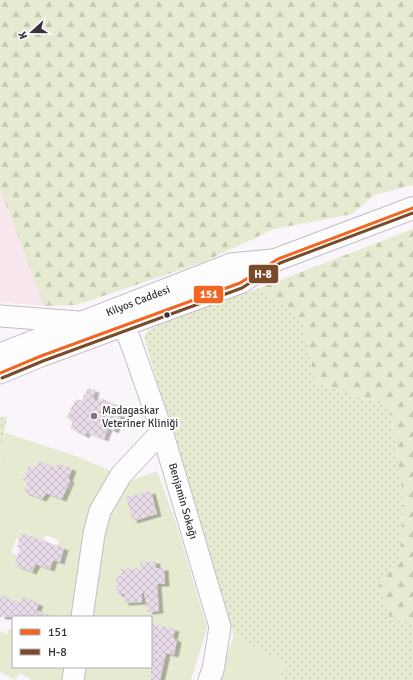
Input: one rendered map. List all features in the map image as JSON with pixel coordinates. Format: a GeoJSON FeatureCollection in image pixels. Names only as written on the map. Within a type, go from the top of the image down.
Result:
{"type":"FeatureCollection","features":[{"type":"Feature","properties":{"kind":"street","name":"Kilyos Caddesi"},"geometry":{"type":"LineString","coordinates":[[0,373],[48,353],[240,283],[278,259],[413,208]]}},
{"type":"Feature","properties":{"kind":"street","name":"Kilyos Caddesi"},"geometry":{"type":"LineString","coordinates":[[0,354],[231,264],[278,259]]}},
{"type":"Feature","properties":{"kind":"street"},"geometry":{"type":"LineString","coordinates":[[0,316],[83,322]]}},
{"type":"Feature","properties":{"kind":"street","name":"Benjamin Sokağı"},"geometry":{"type":"LineString","coordinates":[[124,326],[162,431],[220,627],[209,680]]}},
{"type":"Feature","properties":{"kind":"street"},"geometry":{"type":"LineString","coordinates":[[82,616],[94,534],[100,511],[121,475],[162,431]]}},
{"type":"Feature","properties":{"kind":"street"},"geometry":{"type":"LineString","coordinates":[[73,680],[75,668]]}},
{"type":"Feature","properties":{"kind":"shaded area"},"geometry":{"type":"Polygon","coordinates":[[[0,188],[44,306],[0,302],[0,188]]]}},
{"type":"Feature","properties":{"kind":"green space"},"geometry":{"type":"Polygon","coordinates":[[[0,0],[413,0],[413,185],[374,195],[352,214],[274,229],[201,263],[76,305],[44,306],[0,188],[0,0]]]}},
{"type":"Feature","properties":{"kind":"green space"},"geometry":{"type":"Polygon","coordinates":[[[413,229],[413,623],[390,617],[378,587],[400,556],[403,496],[390,407],[316,383],[302,323],[262,287],[413,229]]]}},
{"type":"Feature","properties":{"kind":"green space"},"geometry":{"type":"Polygon","coordinates":[[[262,287],[302,323],[316,383],[390,407],[403,496],[400,556],[378,587],[390,617],[413,623],[413,680],[280,680],[285,664],[234,635],[188,487],[144,337],[148,330],[177,317],[262,287]]]}},
{"type":"Feature","properties":{"kind":"green space"},"geometry":{"type":"Polygon","coordinates":[[[7,416],[0,463],[0,418],[7,416]]]}},
{"type":"Feature","properties":{"kind":"green space"},"geometry":{"type":"Polygon","coordinates":[[[5,433],[76,456],[111,471],[96,497],[89,527],[74,616],[39,616],[36,610],[39,604],[24,597],[20,603],[0,600],[0,463],[5,433]],[[39,461],[35,468],[29,465],[23,479],[28,482],[25,492],[42,499],[46,493],[62,499],[66,489],[70,490],[73,482],[68,479],[72,469],[58,464],[56,468],[39,461]],[[25,534],[22,541],[16,539],[11,552],[17,555],[14,565],[32,572],[36,564],[50,569],[53,560],[60,562],[64,548],[57,546],[59,540],[45,535],[43,541],[25,534]]]}},
{"type":"Feature","properties":{"kind":"green space"},"geometry":{"type":"Polygon","coordinates":[[[157,471],[178,529],[207,628],[191,680],[82,680],[85,668],[152,668],[152,661],[164,664],[166,653],[174,655],[177,640],[173,638],[175,629],[156,624],[154,634],[152,633],[152,616],[93,616],[101,556],[113,499],[130,481],[157,471]],[[156,561],[140,562],[141,568],[121,569],[121,576],[116,576],[117,594],[124,594],[124,603],[157,584],[165,584],[164,568],[156,568],[156,561]]]}},
{"type":"Feature","properties":{"kind":"green space"},"geometry":{"type":"Polygon","coordinates":[[[9,629],[12,630],[12,668],[67,668],[66,680],[31,680],[19,673],[15,680],[0,672],[0,631],[7,634],[9,629]]]}},
{"type":"Feature","properties":{"kind":"green space"},"geometry":{"type":"Polygon","coordinates":[[[234,635],[285,664],[280,680],[218,680],[234,635]]]}},
{"type":"Feature","properties":{"kind":"building","name":"Madagaskar Veteriner Kliniği"},"geometry":{"type":"Polygon","coordinates":[[[88,388],[95,390],[93,399],[98,401],[100,398],[119,406],[117,413],[121,415],[114,431],[108,428],[104,439],[86,432],[85,436],[70,428],[74,420],[66,418],[76,399],[82,401],[88,388]]]}},
{"type":"Feature","properties":{"kind":"building"},"geometry":{"type":"Polygon","coordinates":[[[39,461],[56,468],[58,463],[72,469],[68,479],[70,480],[62,499],[46,493],[42,499],[24,492],[28,482],[23,480],[29,465],[35,468],[39,461]]]}},
{"type":"Feature","properties":{"kind":"building"},"geometry":{"type":"Polygon","coordinates":[[[151,491],[157,514],[133,521],[126,497],[151,491]]]}},
{"type":"Feature","properties":{"kind":"building"},"geometry":{"type":"Polygon","coordinates":[[[21,534],[25,534],[64,548],[60,562],[53,560],[50,569],[36,564],[32,572],[14,565],[20,548],[17,547],[21,534]]]}},
{"type":"Feature","properties":{"kind":"building"},"geometry":{"type":"Polygon","coordinates":[[[156,561],[156,568],[164,568],[165,584],[157,584],[159,611],[148,612],[144,593],[142,593],[142,602],[124,603],[124,594],[117,594],[116,576],[121,576],[121,569],[141,568],[140,562],[156,561]]]}},
{"type":"Feature","properties":{"kind":"building"},"geometry":{"type":"Polygon","coordinates":[[[0,595],[20,603],[23,596],[39,604],[36,610],[50,616],[12,616],[0,617],[0,595]]]}},
{"type":"Feature","properties":{"kind":"building"},"geometry":{"type":"Polygon","coordinates":[[[152,623],[175,629],[173,638],[177,640],[174,655],[166,653],[160,680],[151,680],[152,623]]]}},
{"type":"Feature","properties":{"kind":"transit line","name":"151"},"geometry":{"type":"LineString","coordinates":[[0,373],[41,356],[240,283],[278,259],[413,208]]}},
{"type":"Feature","properties":{"kind":"transit line","name":"H-8"},"geometry":{"type":"LineString","coordinates":[[2,378],[43,361],[242,288],[280,263],[413,213]]}},
{"type":"Feature","properties":{"kind":"place","name":"Madagaskar Veteriner Kliniği"},"geometry":{"type":"Point","coordinates":[94,416]}}]}
